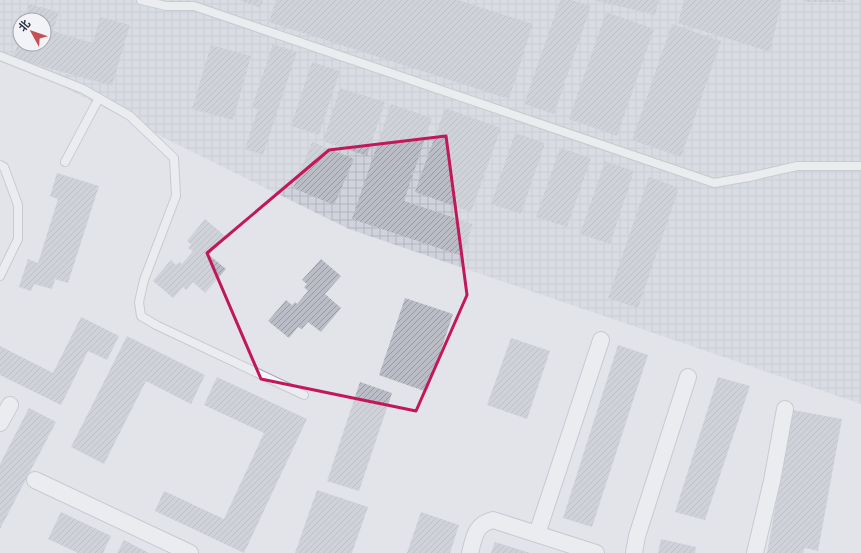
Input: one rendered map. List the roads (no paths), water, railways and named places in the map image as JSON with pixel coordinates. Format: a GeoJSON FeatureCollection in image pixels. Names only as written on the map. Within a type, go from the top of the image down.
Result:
{"type":"FeatureCollection","features":[{"type":"Feature","properties":{"kind":"street"},"geometry":{"type":"LineString","coordinates":[[537,534],[601,340]]}},
{"type":"Feature","properties":{"kind":"street"},"geometry":{"type":"LineString","coordinates":[[634,553],[637,536],[688,377]]}},
{"type":"Feature","properties":{"kind":"street"},"geometry":{"type":"LineString","coordinates":[[0,423],[10,405]]}},
{"type":"Feature","properties":{"kind":"street"},"geometry":{"type":"LineString","coordinates":[[755,553],[772,481],[785,409]]}},
{"type":"Feature","properties":{"kind":"street"},"geometry":{"type":"LineString","coordinates":[[35,480],[190,553]]}},
{"type":"Feature","properties":{"kind":"street"},"geometry":{"type":"LineString","coordinates":[[470,553],[478,527],[485,522],[493,520],[596,553]]}},
{"type":"Feature","properties":{"kind":"lane"},"geometry":{"type":"LineString","coordinates":[[141,0],[194,6],[714,183],[797,166],[861,166]]}},
{"type":"Feature","properties":{"kind":"lane"},"geometry":{"type":"LineString","coordinates":[[0,56],[83,89],[130,116],[174,158],[176,196],[144,280],[139,302],[141,316],[156,325],[304,395]]}},
{"type":"Feature","properties":{"kind":"lane"},"geometry":{"type":"LineString","coordinates":[[65,162],[99,98]]}},
{"type":"Feature","properties":{"kind":"lane"},"geometry":{"type":"LineString","coordinates":[[0,165],[4,167],[18,205],[18,239],[0,276]]}}]}
